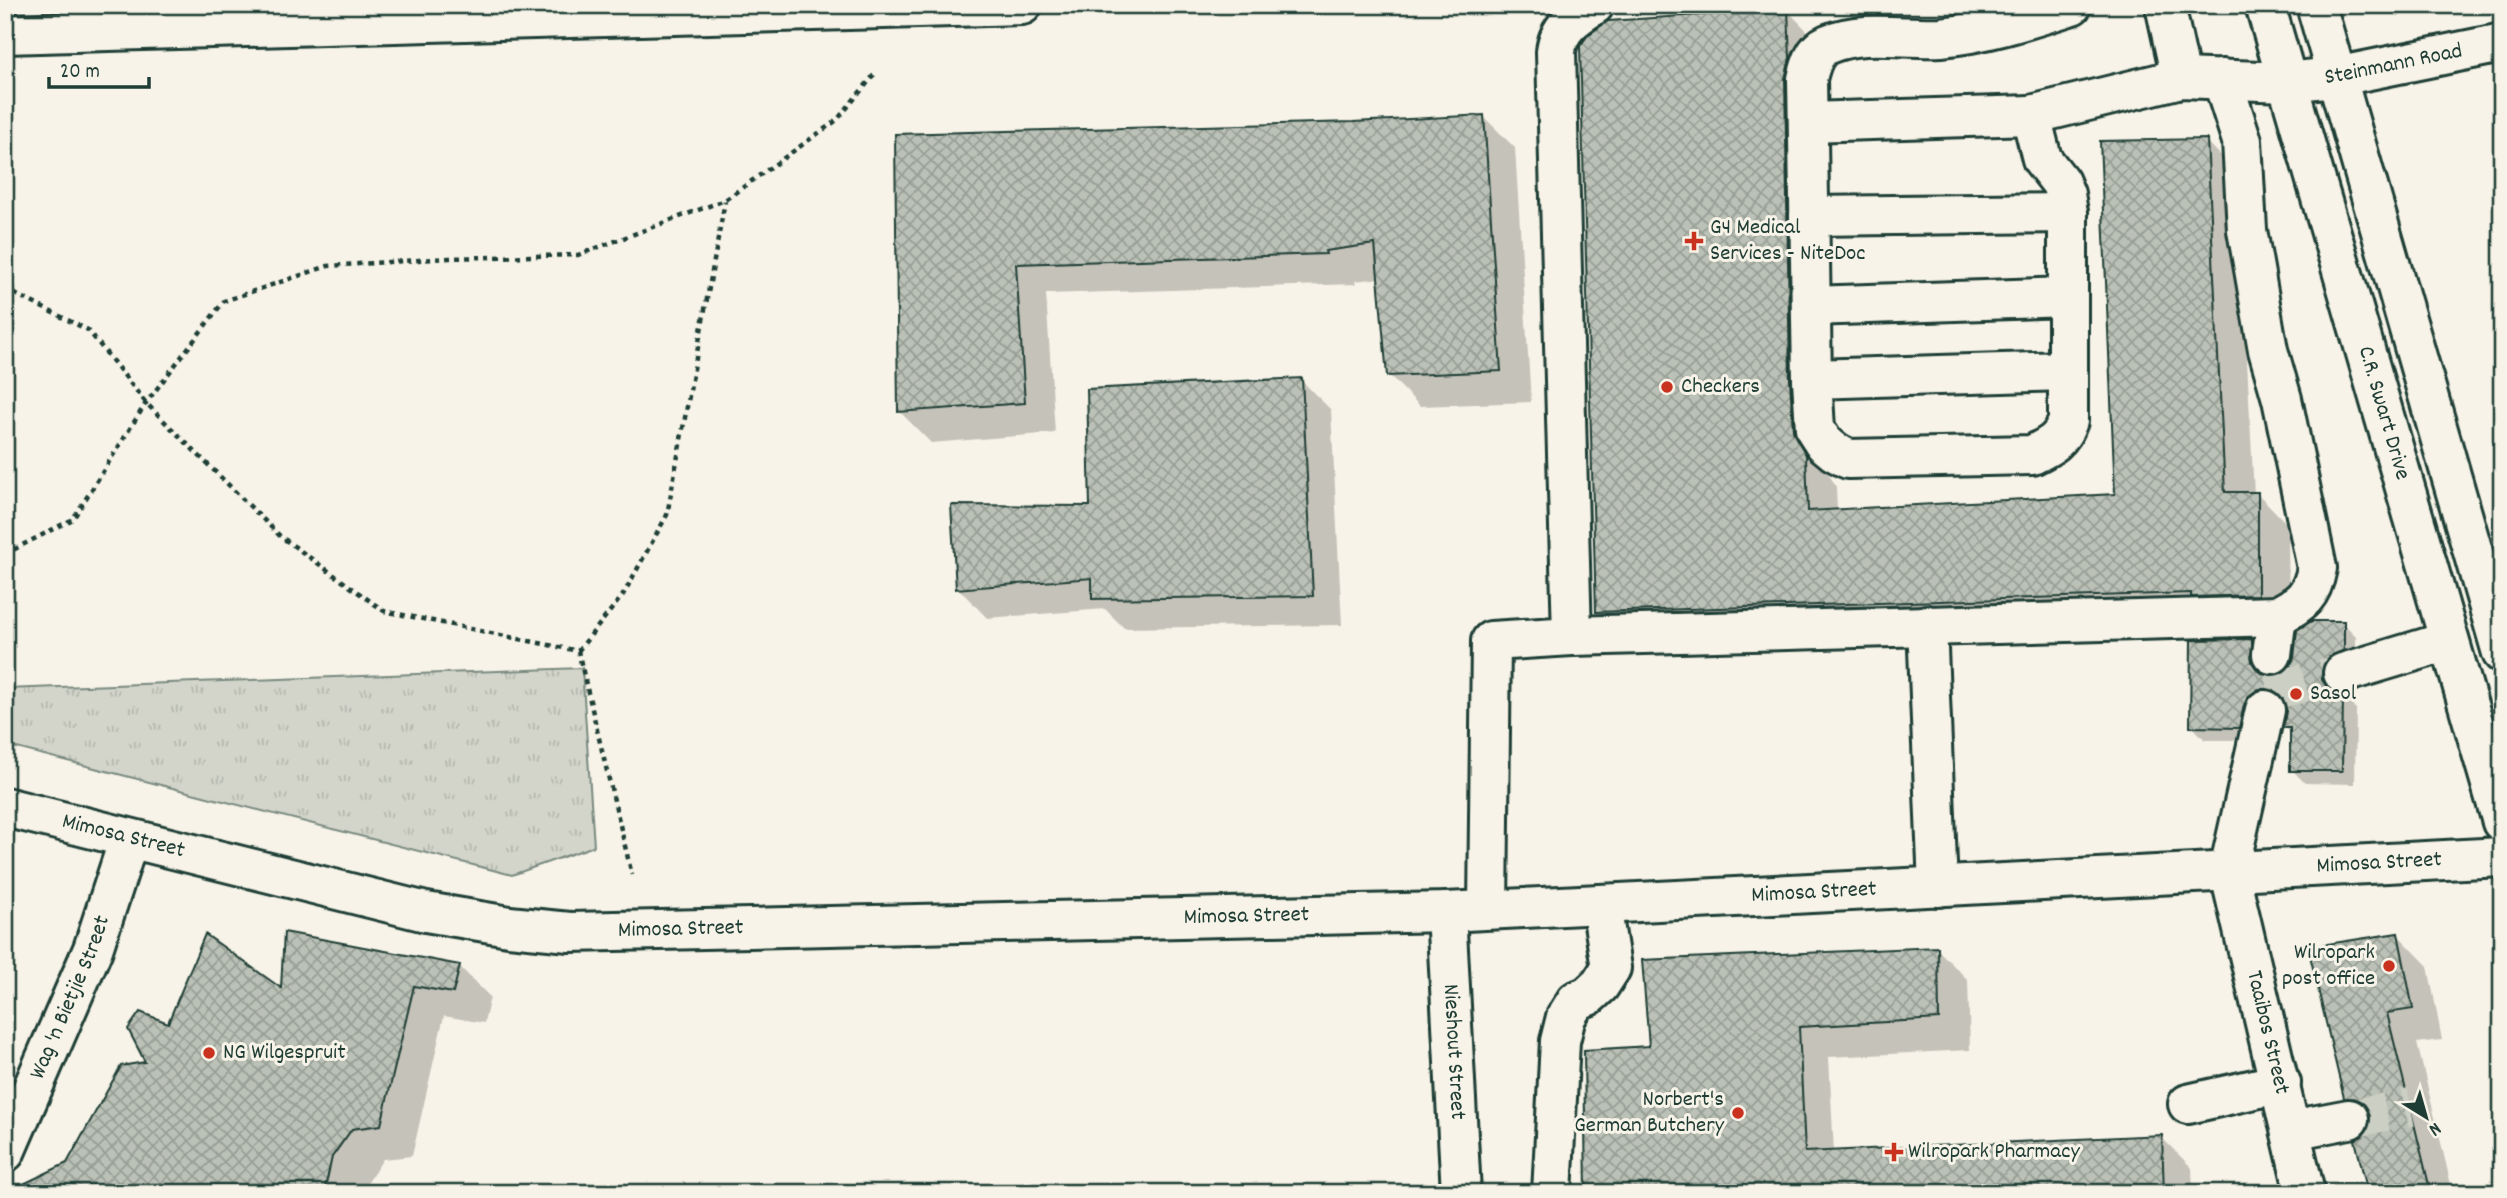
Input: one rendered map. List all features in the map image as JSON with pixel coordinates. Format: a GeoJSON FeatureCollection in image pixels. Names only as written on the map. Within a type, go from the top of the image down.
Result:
{"type":"FeatureCollection","features":[{"type":"Feature","properties":{"kind":"street"},"geometry":{"type":"LineString","coordinates":[[5,34],[1022,5]]}},
{"type":"Feature","properties":{"kind":"street"},"geometry":{"type":"LineString","coordinates":[[1572,636],[1556,52],[1557,38],[1567,24],[1594,5]]}},
{"type":"Feature","properties":{"kind":"street"},"geometry":{"type":"LineString","coordinates":[[2031,115],[2042,159],[2060,182],[2068,213],[2068,421],[2064,433],[2054,444],[2032,455],[1848,459],[1835,453],[1815,429],[1812,379],[1807,79],[1817,52],[1826,44],[1853,37],[1890,21],[1939,37],[1988,31],[2072,5]]}},
{"type":"Feature","properties":{"kind":"street"},"geometry":{"type":"LineString","coordinates":[[2165,5],[2181,78]]}},
{"type":"Feature","properties":{"kind":"street","name":"C.R. Swart Drive"},"geometry":{"type":"LineString","coordinates":[[2265,5],[2502,822]]}},
{"type":"Feature","properties":{"kind":"street","name":"C.R. Swart Drive"},"geometry":{"type":"LineString","coordinates":[[2316,5],[2502,653]]}},
{"type":"Feature","properties":{"kind":"street","name":"Steinmann Road"},"geometry":{"type":"LineString","coordinates":[[1808,122],[2031,115],[2181,78],[2287,82],[2335,78],[2502,43]]}},
{"type":"Feature","properties":{"kind":"street"},"geometry":{"type":"LineString","coordinates":[[1488,908],[1491,641],[1927,625],[2277,617],[2301,601],[2314,586],[2317,568],[2282,400],[2268,350],[2256,282],[2247,230],[2242,141],[2222,79]]}},
{"type":"Feature","properties":{"kind":"street"},"geometry":{"type":"LineString","coordinates":[[1809,216],[2068,213]]}},
{"type":"Feature","properties":{"kind":"street"},"geometry":{"type":"LineString","coordinates":[[1811,306],[2067,297]]}},
{"type":"Feature","properties":{"kind":"street"},"geometry":{"type":"LineString","coordinates":[[1812,379],[2067,371]]}},
{"type":"Feature","properties":{"kind":"street"},"geometry":{"type":"LineString","coordinates":[[2272,654],[2277,617]]}},
{"type":"Feature","properties":{"kind":"street"},"geometry":{"type":"LineString","coordinates":[[1927,625],[1938,887]]}},
{"type":"Feature","properties":{"kind":"street"},"geometry":{"type":"LineString","coordinates":[[2343,673],[2449,641]]}},
{"type":"Feature","properties":{"kind":"street"},"geometry":{"type":"LineString","coordinates":[[2229,870],[2265,710]]}},
{"type":"Feature","properties":{"kind":"street","name":"Mimosa Street"},"geometry":{"type":"LineString","coordinates":[[5,807],[426,912],[509,926],[570,932],[1447,912],[2502,857]]}},
{"type":"Feature","properties":{"kind":"street","name":"Wag 'n Bietjie Street"},"geometry":{"type":"LineString","coordinates":[[5,1152],[93,949],[129,839]]}},
{"type":"Feature","properties":{"kind":"street","name":"Taaibos Street"},"geometry":{"type":"LineString","coordinates":[[2229,870],[2305,1193]]}},
{"type":"Feature","properties":{"kind":"street"},"geometry":{"type":"LineString","coordinates":[[1552,1193],[1560,1041],[1566,1017],[1576,1001],[1588,996],[1600,985],[1611,968],[1601,904]]}},
{"type":"Feature","properties":{"kind":"street","name":"Nieshout Street"},"geometry":{"type":"LineString","coordinates":[[1447,912],[1461,1193]]}},
{"type":"Feature","properties":{"kind":"street"},"geometry":{"type":"LineString","coordinates":[[2188,1104],[2281,1083]]}},
{"type":"Feature","properties":{"kind":"street"},"geometry":{"type":"LineString","coordinates":[[2291,1130],[2349,1119]]}},
{"type":"Feature","properties":{"kind":"path"},"geometry":{"type":"LineString","coordinates":[[5,554],[73,519],[146,403],[224,301],[328,266],[449,258],[578,255],[725,200],[837,120],[874,75]]}},
{"type":"Feature","properties":{"kind":"path"},"geometry":{"type":"LineString","coordinates":[[578,651],[623,595],[667,515],[725,200]]}},
{"type":"Feature","properties":{"kind":"path"},"geometry":{"type":"LineString","coordinates":[[5,289],[88,330],[146,403],[280,536],[384,611],[578,651]]}},
{"type":"Feature","properties":{"kind":"path"},"geometry":{"type":"LineString","coordinates":[[578,651],[632,875]]}},
{"type":"Feature","properties":{"kind":"green space"},"geometry":{"type":"Polygon","coordinates":[[[582,668],[594,846],[512,875],[5,745],[5,689],[582,668]]]}},
{"type":"Feature","properties":{"kind":"building"},"geometry":{"type":"Polygon","coordinates":[[[1788,9],[1790,58],[1785,79],[1790,379],[1793,431],[1806,455],[1808,511],[2115,494],[2100,141],[2207,139],[2225,492],[2258,492],[2258,595],[2191,597],[2191,593],[1596,612],[1580,46],[1588,35],[1608,21],[1788,9]]]}},
{"type":"Feature","properties":{"kind":"building"},"geometry":{"type":"Polygon","coordinates":[[[1484,115],[1501,371],[1387,376],[1375,244],[1325,251],[1326,254],[1016,264],[1025,403],[898,412],[895,134],[1353,122],[1484,115]]]}},
{"type":"Feature","properties":{"kind":"building"},"geometry":{"type":"Polygon","coordinates":[[[1302,378],[1313,596],[1092,599],[1092,578],[956,589],[951,505],[1090,506],[1087,389],[1302,378]]]}},
{"type":"Feature","properties":{"kind":"building"},"geometry":{"type":"Polygon","coordinates":[[[2312,621],[2344,621],[2344,650],[2328,658],[2322,669],[2322,680],[2328,688],[2337,694],[2343,694],[2342,771],[2290,771],[2290,728],[2283,728],[2286,704],[2280,694],[2270,689],[2259,689],[2249,696],[2239,728],[2190,727],[2191,640],[2252,639],[2252,662],[2258,671],[2268,676],[2280,674],[2289,668],[2294,658],[2297,630],[2312,621]]]}},
{"type":"Feature","properties":{"kind":"building"},"geometry":{"type":"Polygon","coordinates":[[[284,932],[460,965],[453,993],[414,986],[381,1125],[352,1129],[332,1157],[324,1193],[5,1193],[67,1163],[121,1066],[145,1062],[128,1029],[140,1012],[168,1023],[205,934],[281,988],[284,932]]]}},
{"type":"Feature","properties":{"kind":"building"},"geometry":{"type":"Polygon","coordinates":[[[2398,933],[2413,1009],[2387,1013],[2431,1193],[2368,1193],[2355,1140],[2364,1135],[2369,1127],[2370,1114],[2366,1105],[2357,1099],[2344,1098],[2308,947],[2398,933]]]}},
{"type":"Feature","properties":{"kind":"building"},"geometry":{"type":"Polygon","coordinates":[[[1938,947],[1939,1019],[1799,1027],[1805,1152],[2162,1135],[2164,1193],[1586,1193],[1584,1050],[1649,1046],[1642,960],[1938,947]]]}},
{"type":"Feature","properties":{"kind":"tunnel"},"geometry":{"type":"LineString","coordinates":[[2268,692],[2343,673]]}},
{"type":"Feature","properties":{"kind":"tunnel"},"geometry":{"type":"LineString","coordinates":[[2349,1119],[2411,1107]]}},
{"type":"Feature","properties":{"kind":"place","name":"G4 Medical Services - NiteDoc"},"geometry":{"type":"Point","coordinates":[1694,241]}},
{"type":"Feature","properties":{"kind":"place","name":"Checkers"},"geometry":{"type":"Point","coordinates":[1667,387]}},
{"type":"Feature","properties":{"kind":"place","name":"Sasol"},"geometry":{"type":"Point","coordinates":[2296,694]}},
{"type":"Feature","properties":{"kind":"place","name":"Wilropark post office"},"geometry":{"type":"Point","coordinates":[2389,966]}},
{"type":"Feature","properties":{"kind":"place","name":"NG Wilgespruit"},"geometry":{"type":"Point","coordinates":[209,1053]}},
{"type":"Feature","properties":{"kind":"place","name":"Norbert's German Butchery"},"geometry":{"type":"Point","coordinates":[1738,1113]}},
{"type":"Feature","properties":{"kind":"place","name":"Wilropark Pharmacy"},"geometry":{"type":"Point","coordinates":[1894,1152]}}]}
